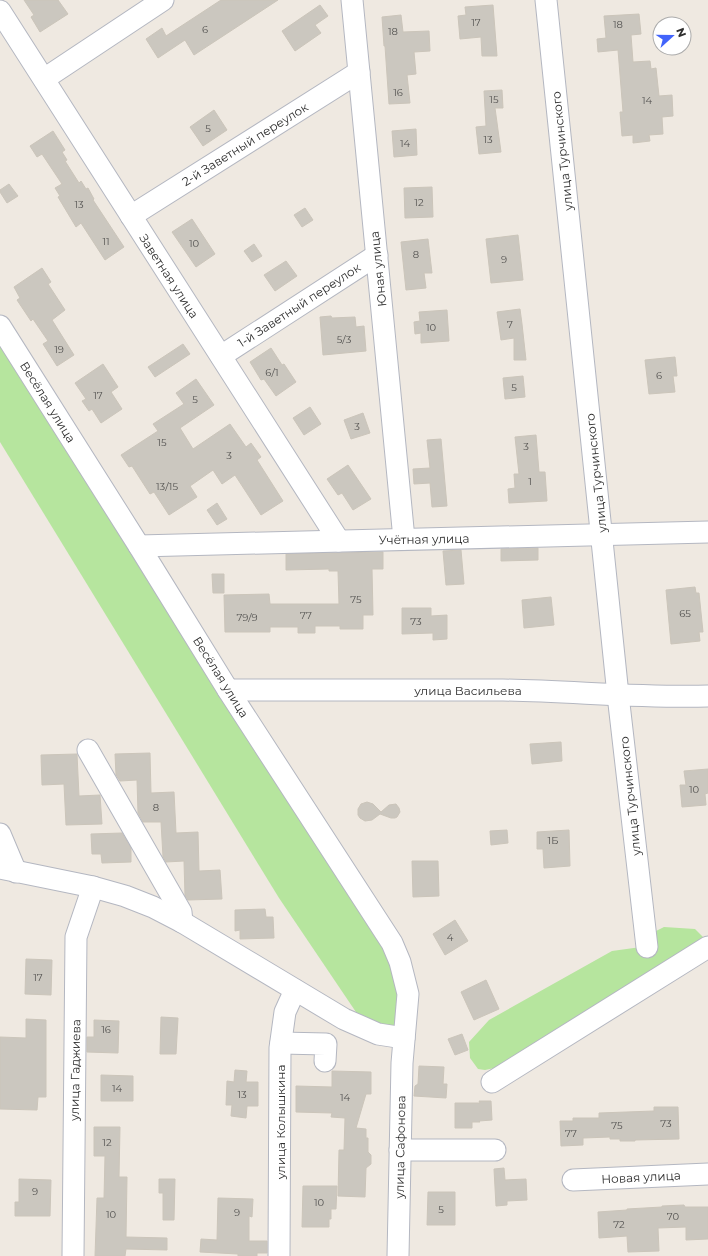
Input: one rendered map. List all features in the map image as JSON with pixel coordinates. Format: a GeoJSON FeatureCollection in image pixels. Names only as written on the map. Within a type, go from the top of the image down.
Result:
{"type":"FeatureCollection","features":[{"type":"Feature","properties":{"kind":"street"},"geometry":{"type":"LineString","coordinates":[[44,79],[163,0]]}},
{"type":"Feature","properties":{"kind":"street","name":"Юная улица"},"geometry":{"type":"LineString","coordinates":[[352,0],[404,539]]}},
{"type":"Feature","properties":{"kind":"street","name":"улица Турчинского"},"geometry":{"type":"LineString","coordinates":[[546,0],[618,695],[647,946]]}},
{"type":"Feature","properties":{"kind":"street","name":"Заветная улица"},"geometry":{"type":"LineString","coordinates":[[0,11],[339,541]]}},
{"type":"Feature","properties":{"kind":"street","name":"2-й Заветный переулок"},"geometry":{"type":"LineString","coordinates":[[131,216],[359,72]]}},
{"type":"Feature","properties":{"kind":"street","name":"1-й Заветный переулок"},"geometry":{"type":"LineString","coordinates":[[221,356],[377,255]]}},
{"type":"Feature","properties":{"kind":"street","name":"Весёлая улица"},"geometry":{"type":"LineString","coordinates":[[0,326],[228,690],[392,943],[400,962],[408,994],[404,1038]]}},
{"type":"Feature","properties":{"kind":"street","name":"Учётная улица"},"geometry":{"type":"LineString","coordinates":[[139,546],[708,532]]}},
{"type":"Feature","properties":{"kind":"street","name":"улица Васильева"},"geometry":{"type":"LineString","coordinates":[[228,690],[541,690],[618,695],[675,697],[708,696]]}},
{"type":"Feature","properties":{"kind":"street"},"geometry":{"type":"LineString","coordinates":[[88,750],[181,912],[182,922]]}},
{"type":"Feature","properties":{"kind":"street"},"geometry":{"type":"LineString","coordinates":[[0,834],[8,870],[93,886],[153,907],[182,922],[351,1022],[378,1034],[404,1038]]}},
{"type":"Feature","properties":{"kind":"street","name":"улица Гаджиева"},"geometry":{"type":"LineString","coordinates":[[73,1256],[76,937],[93,886]]}},
{"type":"Feature","properties":{"kind":"street"},"geometry":{"type":"LineString","coordinates":[[492,1082],[708,947]]}},
{"type":"Feature","properties":{"kind":"street","name":"улица Колышкина"},"geometry":{"type":"LineString","coordinates":[[279,1256],[280,1048],[285,1012],[295,990]]}},
{"type":"Feature","properties":{"kind":"street","name":"улица Сафонова"},"geometry":{"type":"LineString","coordinates":[[398,1256],[404,1038]]}},
{"type":"Feature","properties":{"kind":"street"},"geometry":{"type":"LineString","coordinates":[[281,1043],[326,1044],[325,1061]]}},
{"type":"Feature","properties":{"kind":"street"},"geometry":{"type":"LineString","coordinates":[[400,1150],[495,1150]]}},
{"type":"Feature","properties":{"kind":"street","name":"Новая улица"},"geometry":{"type":"LineString","coordinates":[[573,1180],[708,1174]]}},
{"type":"Feature","properties":{"kind":"green space"},"geometry":{"type":"Polygon","coordinates":[[[0,330],[418,1000],[405,1028],[392,1028],[362,1021],[279,898],[0,442],[0,330]]]}},
{"type":"Feature","properties":{"kind":"green space"},"geometry":{"type":"Polygon","coordinates":[[[664,927],[695,929],[703,937],[694,947],[514,1064],[485,1070],[478,1069],[470,1058],[469,1042],[489,1020],[612,951],[641,947],[652,933],[664,927]]]}},
{"type":"Feature","properties":{"kind":"building"},"geometry":{"type":"Polygon","coordinates":[[[24,0],[58,0],[68,14],[40,32],[31,17],[34,15],[24,0]]]}},
{"type":"Feature","properties":{"kind":"building"},"geometry":{"type":"Polygon","coordinates":[[[221,0],[278,0],[194,55],[185,40],[158,58],[146,39],[162,28],[166,36],[221,0]]]}},
{"type":"Feature","properties":{"kind":"building"},"geometry":{"type":"Polygon","coordinates":[[[320,5],[328,16],[315,25],[321,33],[295,51],[282,31],[320,5]]]}},
{"type":"Feature","properties":{"kind":"building"},"geometry":{"type":"Polygon","coordinates":[[[493,5],[497,56],[482,56],[481,37],[460,39],[458,16],[466,15],[465,7],[493,5]]]}},
{"type":"Feature","properties":{"kind":"building"},"geometry":{"type":"Polygon","coordinates":[[[639,14],[641,34],[631,35],[633,62],[650,61],[651,69],[656,68],[659,96],[672,95],[673,116],[662,117],[663,134],[649,135],[650,141],[633,143],[633,135],[622,136],[620,112],[623,112],[618,50],[598,52],[597,39],[606,38],[604,16],[639,14]]]}},
{"type":"Feature","properties":{"kind":"building"},"geometry":{"type":"Polygon","coordinates":[[[401,15],[403,32],[429,31],[430,51],[414,52],[416,74],[407,75],[410,103],[389,104],[382,17],[401,15]]]}},
{"type":"Feature","properties":{"kind":"building"},"geometry":{"type":"Polygon","coordinates":[[[502,90],[503,108],[495,108],[501,152],[479,154],[476,127],[486,126],[484,91],[502,90]]]}},
{"type":"Feature","properties":{"kind":"building"},"geometry":{"type":"Polygon","coordinates":[[[214,110],[227,130],[203,146],[190,127],[214,110]]]}},
{"type":"Feature","properties":{"kind":"building"},"geometry":{"type":"Polygon","coordinates":[[[416,129],[417,155],[394,157],[392,131],[416,129]]]}},
{"type":"Feature","properties":{"kind":"building"},"geometry":{"type":"Polygon","coordinates":[[[53,131],[65,150],[62,152],[67,160],[65,161],[79,183],[81,181],[86,189],[88,188],[94,199],[93,200],[124,247],[105,260],[81,223],[76,227],[58,197],[60,196],[55,188],[62,184],[42,154],[37,157],[30,146],[53,131]]]}},
{"type":"Feature","properties":{"kind":"building"},"geometry":{"type":"Polygon","coordinates":[[[9,184],[18,196],[7,203],[0,190],[9,184]]]}},
{"type":"Feature","properties":{"kind":"building"},"geometry":{"type":"Polygon","coordinates":[[[432,187],[433,217],[405,218],[404,188],[432,187]]]}},
{"type":"Feature","properties":{"kind":"building"},"geometry":{"type":"Polygon","coordinates":[[[305,208],[313,220],[302,227],[294,215],[305,208]]]}},
{"type":"Feature","properties":{"kind":"building"},"geometry":{"type":"Polygon","coordinates":[[[192,219],[215,254],[196,267],[172,232],[192,219]]]}},
{"type":"Feature","properties":{"kind":"building"},"geometry":{"type":"Polygon","coordinates":[[[518,235],[523,280],[491,283],[486,239],[518,235]]]}},
{"type":"Feature","properties":{"kind":"building"},"geometry":{"type":"Polygon","coordinates":[[[428,239],[432,273],[424,273],[426,288],[406,290],[401,242],[428,239]]]}},
{"type":"Feature","properties":{"kind":"building"},"geometry":{"type":"Polygon","coordinates":[[[254,244],[262,256],[252,262],[244,251],[254,244]]]}},
{"type":"Feature","properties":{"kind":"building"},"geometry":{"type":"Polygon","coordinates":[[[286,261],[297,276],[275,291],[264,275],[286,261]]]}},
{"type":"Feature","properties":{"kind":"building"},"geometry":{"type":"Polygon","coordinates":[[[42,268],[51,282],[48,284],[65,310],[52,320],[74,355],[57,366],[43,344],[48,341],[33,319],[31,321],[17,300],[20,298],[14,287],[42,268]]]}},
{"type":"Feature","properties":{"kind":"building"},"geometry":{"type":"Polygon","coordinates":[[[520,309],[526,360],[514,360],[514,338],[501,340],[497,312],[520,309]]]}},
{"type":"Feature","properties":{"kind":"building"},"geometry":{"type":"Polygon","coordinates":[[[447,310],[449,341],[421,343],[421,333],[415,334],[414,322],[420,321],[419,312],[447,310]]]}},
{"type":"Feature","properties":{"kind":"building"},"geometry":{"type":"Polygon","coordinates":[[[331,316],[332,318],[355,317],[356,327],[364,326],[366,351],[323,355],[320,317],[331,316]]]}},
{"type":"Feature","properties":{"kind":"building"},"geometry":{"type":"Polygon","coordinates":[[[183,344],[190,354],[155,377],[148,367],[183,344]]]}},
{"type":"Feature","properties":{"kind":"building"},"geometry":{"type":"Polygon","coordinates":[[[271,348],[282,365],[284,364],[296,382],[276,396],[264,379],[261,380],[250,362],[271,348]]]}},
{"type":"Feature","properties":{"kind":"building"},"geometry":{"type":"Polygon","coordinates":[[[675,357],[677,376],[673,376],[675,392],[649,394],[645,360],[675,357]]]}},
{"type":"Feature","properties":{"kind":"building"},"geometry":{"type":"Polygon","coordinates":[[[103,364],[118,387],[111,392],[122,409],[101,423],[92,409],[89,411],[82,401],[86,399],[75,383],[103,364]]]}},
{"type":"Feature","properties":{"kind":"building"},"geometry":{"type":"Polygon","coordinates":[[[523,376],[525,397],[505,399],[503,378],[523,376]]]}},
{"type":"Feature","properties":{"kind":"building"},"geometry":{"type":"Polygon","coordinates":[[[196,379],[214,405],[180,428],[193,449],[230,424],[246,447],[251,443],[261,457],[257,460],[283,501],[261,515],[235,475],[222,484],[213,470],[190,486],[197,497],[169,515],[154,492],[150,494],[132,466],[129,467],[121,455],[158,431],[153,424],[184,404],[176,393],[196,379]]]}},
{"type":"Feature","properties":{"kind":"building"},"geometry":{"type":"Polygon","coordinates":[[[310,407],[321,424],[304,435],[293,418],[310,407]]]}},
{"type":"Feature","properties":{"kind":"building"},"geometry":{"type":"Polygon","coordinates":[[[363,413],[370,433],[351,439],[344,420],[363,413]]]}},
{"type":"Feature","properties":{"kind":"building"},"geometry":{"type":"Polygon","coordinates":[[[536,435],[539,472],[545,472],[547,501],[509,503],[508,489],[515,488],[514,474],[519,474],[515,437],[536,435]]]}},
{"type":"Feature","properties":{"kind":"building"},"geometry":{"type":"Polygon","coordinates":[[[441,439],[447,506],[432,507],[430,483],[414,484],[413,469],[430,468],[427,440],[441,439]]]}},
{"type":"Feature","properties":{"kind":"building"},"geometry":{"type":"Polygon","coordinates":[[[348,465],[371,499],[353,510],[342,493],[338,495],[327,479],[348,465]]]}},
{"type":"Feature","properties":{"kind":"building"},"geometry":{"type":"Polygon","coordinates":[[[217,503],[227,519],[217,525],[207,510],[217,503]]]}},
{"type":"Feature","properties":{"kind":"building"},"geometry":{"type":"Polygon","coordinates":[[[538,548],[538,560],[501,561],[501,549],[538,548]]]}},
{"type":"Feature","properties":{"kind":"building"},"geometry":{"type":"Polygon","coordinates":[[[461,550],[464,584],[446,585],[443,551],[461,550]]]}},
{"type":"Feature","properties":{"kind":"building"},"geometry":{"type":"Polygon","coordinates":[[[383,552],[383,569],[372,569],[373,615],[363,615],[363,629],[340,629],[340,626],[315,626],[315,633],[298,633],[298,627],[270,627],[270,632],[225,632],[224,595],[269,594],[270,604],[339,604],[338,571],[329,571],[329,569],[286,570],[286,554],[383,552]]]}},
{"type":"Feature","properties":{"kind":"building"},"geometry":{"type":"Polygon","coordinates":[[[212,574],[224,574],[224,593],[213,593],[212,574]]]}},
{"type":"Feature","properties":{"kind":"building"},"geometry":{"type":"Polygon","coordinates":[[[695,587],[696,593],[699,593],[703,632],[699,632],[700,641],[671,644],[666,590],[695,587]]]}},
{"type":"Feature","properties":{"kind":"building"},"geometry":{"type":"Polygon","coordinates":[[[551,597],[554,625],[524,628],[522,600],[551,597]]]}},
{"type":"Feature","properties":{"kind":"building"},"geometry":{"type":"Polygon","coordinates":[[[402,608],[431,608],[431,616],[447,615],[447,639],[433,640],[433,633],[402,634],[402,608]]]}},
{"type":"Feature","properties":{"kind":"building"},"geometry":{"type":"Polygon","coordinates":[[[561,742],[562,761],[532,764],[530,744],[561,742]]]}},
{"type":"Feature","properties":{"kind":"building"},"geometry":{"type":"Polygon","coordinates":[[[150,753],[151,793],[174,792],[176,833],[198,832],[199,871],[220,870],[222,899],[188,900],[185,896],[184,861],[166,862],[163,857],[161,822],[143,822],[138,813],[137,780],[120,781],[116,775],[115,754],[150,753]]]}},
{"type":"Feature","properties":{"kind":"building"},"geometry":{"type":"Polygon","coordinates":[[[77,754],[79,796],[100,795],[102,824],[66,825],[64,784],[42,785],[41,755],[77,754]]]}},
{"type":"Feature","properties":{"kind":"building"},"geometry":{"type":"Polygon","coordinates":[[[708,769],[708,793],[705,794],[706,805],[682,807],[680,785],[686,785],[684,771],[708,769]]]}},
{"type":"Feature","properties":{"kind":"building"},"geometry":{"type":"Polygon","coordinates":[[[367,802],[373,804],[381,812],[389,805],[396,804],[400,812],[395,818],[380,814],[372,820],[365,821],[358,815],[358,809],[361,804],[367,802]]]}},
{"type":"Feature","properties":{"kind":"building"},"geometry":{"type":"Polygon","coordinates":[[[507,830],[508,843],[491,845],[490,831],[507,830]]]}},
{"type":"Feature","properties":{"kind":"building"},"geometry":{"type":"Polygon","coordinates":[[[569,830],[570,866],[544,868],[543,849],[537,849],[537,832],[569,830]]]}},
{"type":"Feature","properties":{"kind":"building"},"geometry":{"type":"Polygon","coordinates":[[[122,833],[131,848],[131,862],[102,863],[101,854],[92,854],[91,834],[122,833]]]}},
{"type":"Feature","properties":{"kind":"building"},"geometry":{"type":"Polygon","coordinates":[[[412,861],[438,861],[439,896],[413,897],[412,861]]]}},
{"type":"Feature","properties":{"kind":"building"},"geometry":{"type":"Polygon","coordinates":[[[265,909],[266,917],[273,917],[274,938],[240,939],[240,930],[235,931],[235,910],[265,909]]]}},
{"type":"Feature","properties":{"kind":"building"},"geometry":{"type":"Polygon","coordinates":[[[455,920],[468,941],[445,955],[433,934],[455,920]]]}},
{"type":"Feature","properties":{"kind":"building"},"geometry":{"type":"Polygon","coordinates":[[[26,959],[52,960],[51,995],[25,994],[26,959]]]}},
{"type":"Feature","properties":{"kind":"building"},"geometry":{"type":"Polygon","coordinates":[[[486,980],[499,1009],[474,1020],[461,992],[486,980]]]}},
{"type":"Feature","properties":{"kind":"building"},"geometry":{"type":"Polygon","coordinates":[[[161,1017],[178,1018],[176,1054],[160,1054],[161,1017]]]}},
{"type":"Feature","properties":{"kind":"building"},"geometry":{"type":"Polygon","coordinates":[[[26,1019],[46,1020],[46,1097],[38,1097],[37,1110],[0,1109],[0,1037],[26,1038],[26,1019]]]}},
{"type":"Feature","properties":{"kind":"building"},"geometry":{"type":"Polygon","coordinates":[[[94,1020],[119,1021],[118,1053],[87,1052],[87,1037],[94,1037],[94,1020]]]}},
{"type":"Feature","properties":{"kind":"building"},"geometry":{"type":"Polygon","coordinates":[[[462,1034],[468,1050],[455,1055],[448,1039],[462,1034]]]}},
{"type":"Feature","properties":{"kind":"building"},"geometry":{"type":"Polygon","coordinates":[[[419,1066],[444,1067],[443,1084],[447,1084],[446,1098],[414,1096],[415,1086],[418,1084],[419,1066]]]}},
{"type":"Feature","properties":{"kind":"building"},"geometry":{"type":"Polygon","coordinates":[[[235,1070],[247,1071],[246,1082],[258,1082],[258,1106],[247,1106],[246,1118],[231,1116],[232,1105],[226,1105],[227,1081],[234,1082],[235,1070]]]}},
{"type":"Feature","properties":{"kind":"building"},"geometry":{"type":"Polygon","coordinates":[[[332,1071],[371,1072],[371,1094],[366,1094],[356,1128],[366,1129],[366,1138],[368,1138],[368,1152],[371,1155],[371,1164],[366,1168],[365,1197],[338,1196],[339,1150],[344,1150],[345,1118],[331,1117],[332,1113],[296,1112],[296,1086],[332,1087],[332,1071]]]}},
{"type":"Feature","properties":{"kind":"building"},"geometry":{"type":"Polygon","coordinates":[[[101,1075],[133,1076],[133,1101],[101,1101],[101,1075]]]}},
{"type":"Feature","properties":{"kind":"building"},"geometry":{"type":"Polygon","coordinates":[[[479,1101],[491,1101],[492,1120],[472,1122],[472,1128],[455,1128],[455,1103],[480,1103],[479,1101]]]}},
{"type":"Feature","properties":{"kind":"building"},"geometry":{"type":"Polygon","coordinates":[[[654,1107],[678,1107],[679,1139],[620,1141],[620,1139],[610,1139],[610,1137],[583,1138],[583,1145],[561,1146],[560,1121],[573,1121],[573,1118],[599,1118],[599,1113],[654,1111],[654,1107]]]}},
{"type":"Feature","properties":{"kind":"building"},"geometry":{"type":"Polygon","coordinates":[[[94,1127],[120,1127],[119,1177],[127,1177],[126,1237],[167,1238],[167,1250],[126,1249],[125,1256],[95,1256],[97,1198],[104,1198],[105,1156],[94,1156],[94,1127]]]}},
{"type":"Feature","properties":{"kind":"building"},"geometry":{"type":"Polygon","coordinates":[[[504,1168],[505,1180],[526,1179],[527,1200],[507,1201],[507,1205],[496,1206],[494,1169],[504,1168]]]}},
{"type":"Feature","properties":{"kind":"building"},"geometry":{"type":"Polygon","coordinates":[[[19,1179],[51,1180],[50,1216],[15,1216],[15,1202],[19,1202],[19,1179]]]}},
{"type":"Feature","properties":{"kind":"building"},"geometry":{"type":"Polygon","coordinates":[[[159,1179],[175,1179],[174,1220],[163,1220],[163,1193],[159,1193],[159,1179]]]}},
{"type":"Feature","properties":{"kind":"building"},"geometry":{"type":"Polygon","coordinates":[[[303,1186],[337,1186],[336,1209],[331,1209],[329,1227],[302,1227],[303,1186]]]}},
{"type":"Feature","properties":{"kind":"building"},"geometry":{"type":"Polygon","coordinates":[[[428,1192],[455,1192],[455,1225],[427,1225],[428,1192]]]}},
{"type":"Feature","properties":{"kind":"building"},"geometry":{"type":"Polygon","coordinates":[[[218,1198],[253,1199],[252,1217],[249,1216],[249,1241],[267,1241],[267,1253],[257,1253],[257,1256],[238,1256],[238,1254],[200,1252],[201,1239],[217,1240],[218,1198]]]}},
{"type":"Feature","properties":{"kind":"building"},"geometry":{"type":"Polygon","coordinates":[[[684,1205],[685,1207],[708,1207],[708,1239],[686,1240],[686,1227],[658,1228],[659,1251],[628,1252],[627,1236],[599,1238],[598,1212],[684,1205]]]}}]}
